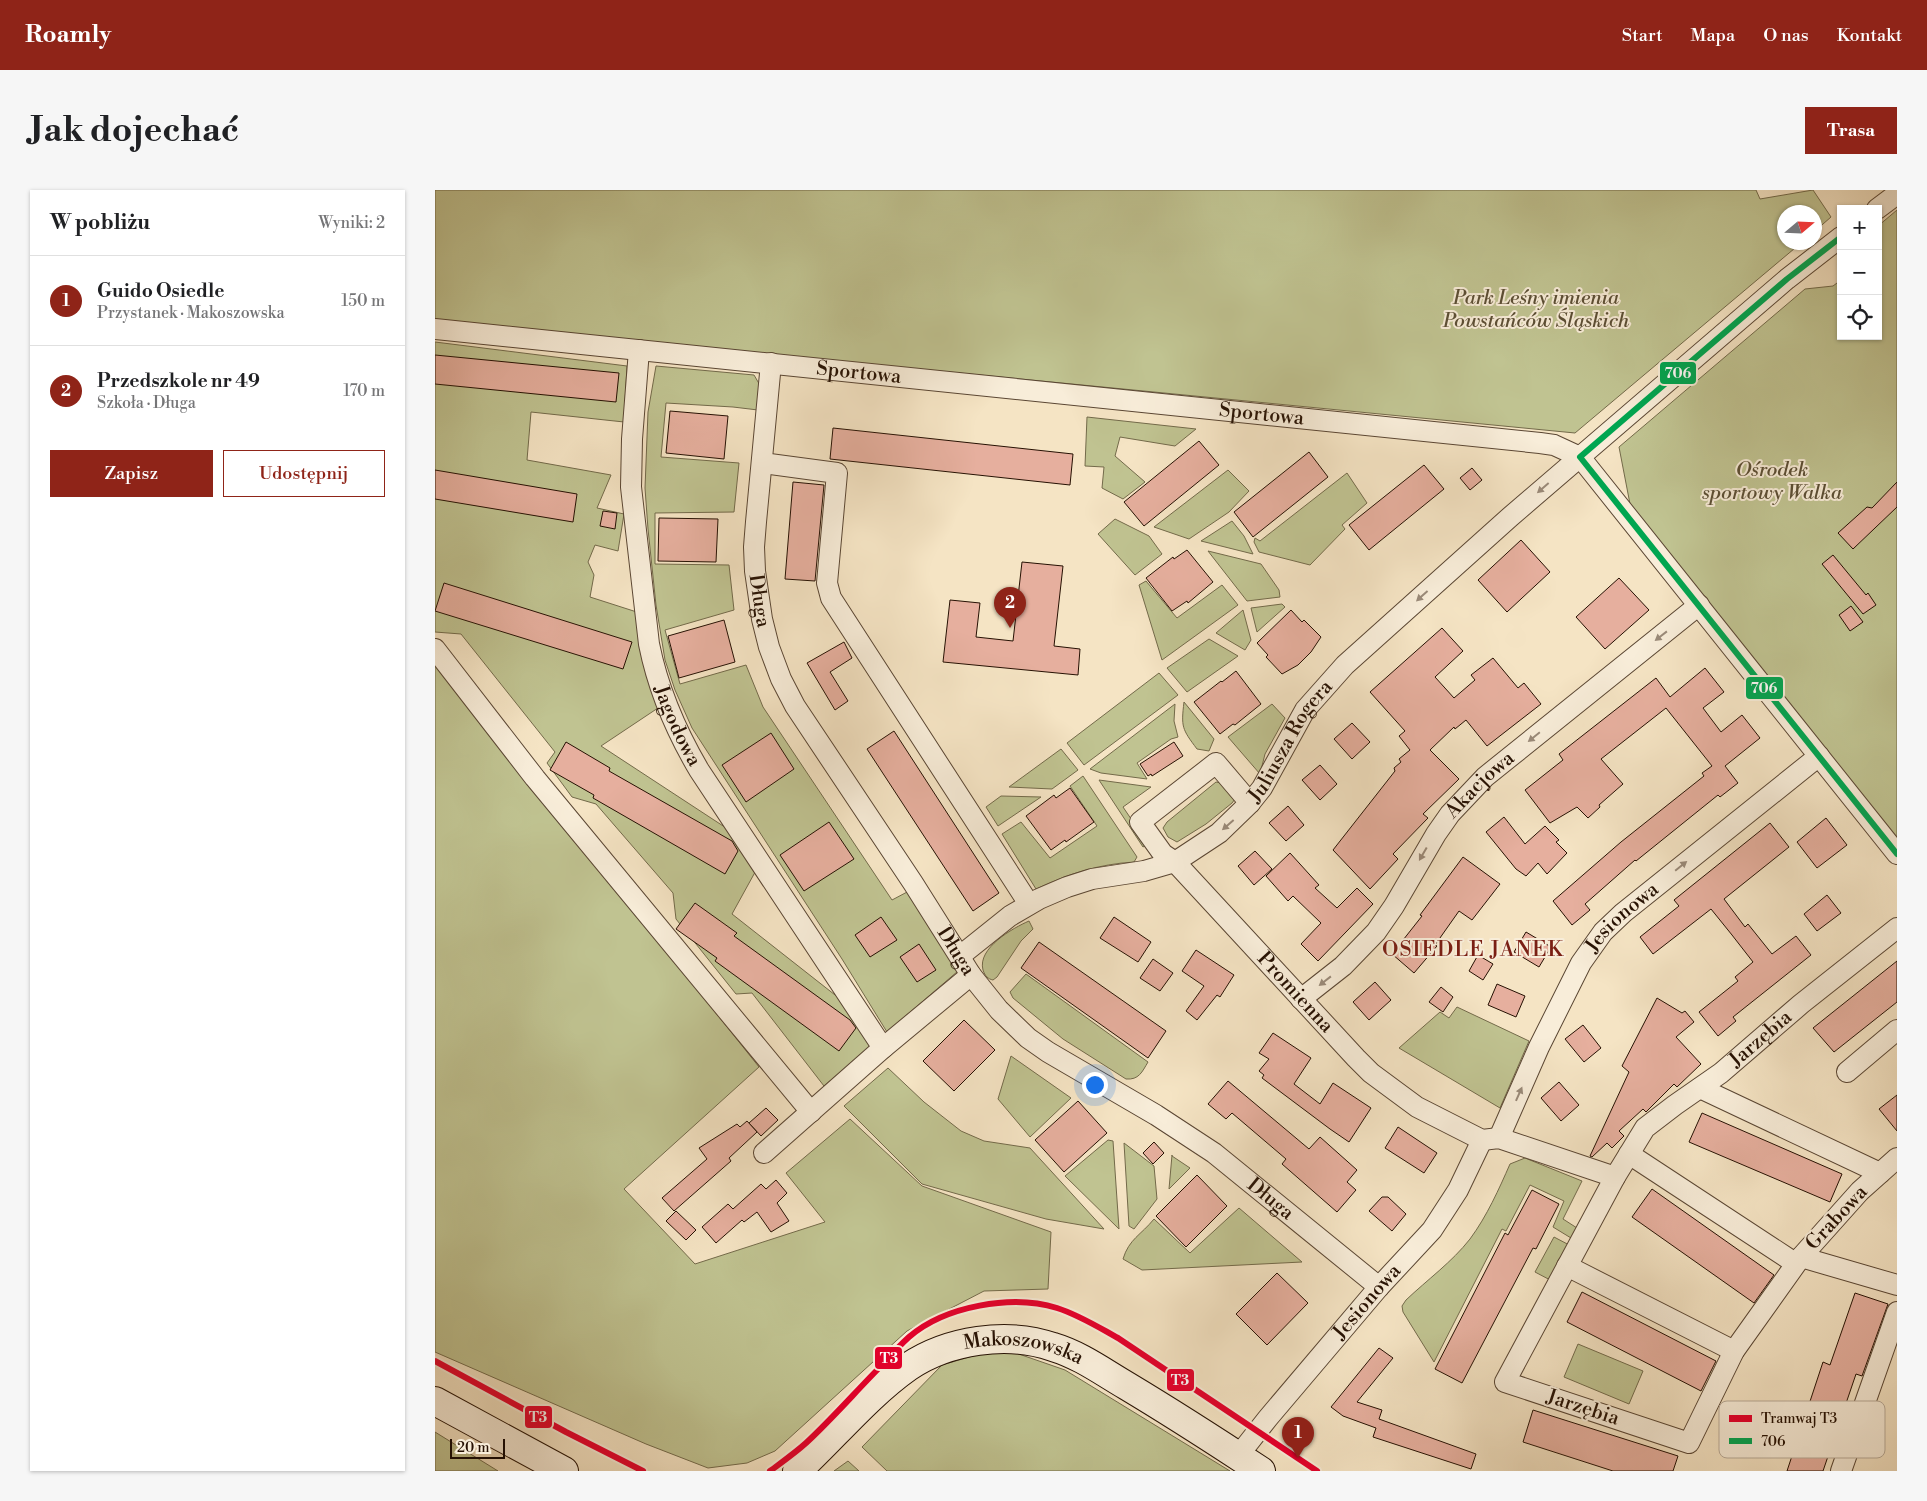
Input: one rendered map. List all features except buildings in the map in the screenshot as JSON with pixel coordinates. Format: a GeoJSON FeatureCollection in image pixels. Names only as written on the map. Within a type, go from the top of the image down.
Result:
{"type":"FeatureCollection","features":[{"type":"Feature","properties":{"kind":"main road","name":"Makoszowska"},"geometry":{"type":"LineString","coordinates":[[797,1471],[883,1388],[908,1367],[957,1345],[991,1340],[1027,1340],[1053,1346],[1081,1358],[1156,1403],[1261,1471]]}},
{"type":"Feature","properties":{"kind":"main road"},"geometry":{"type":"LineString","coordinates":[[435,1401],[564,1471]]}},
{"type":"Feature","properties":{"kind":"street"},"geometry":{"type":"LineString","coordinates":[[1882,205],[1897,194]]}},
{"type":"Feature","properties":{"kind":"street","name":"Juliusza Rogera"},"geometry":{"type":"LineString","coordinates":[[960,956],[1010,916],[1029,904],[1067,887],[1092,879],[1144,871],[1175,862],[1219,834],[1262,788],[1299,719],[1325,686],[1345,665],[1580,456],[1787,279],[1837,240]]}},
{"type":"Feature","properties":{"kind":"street","name":"Sportowa"},"geometry":{"type":"LineString","coordinates":[[435,329],[771,362],[1554,445],[1580,456],[1897,854]]}},
{"type":"Feature","properties":{"kind":"street","name":"Jagodowa"},"geometry":{"type":"LineString","coordinates":[[639,350],[631,439],[631,487],[646,628],[652,659],[667,706],[683,744],[699,770],[883,1048]]}},
{"type":"Feature","properties":{"kind":"street","name":"Długa"},"geometry":{"type":"LineString","coordinates":[[771,362],[754,547],[755,571],[762,620],[769,646],[781,679],[799,712],[913,883],[971,975],[999,1010],[1029,1038],[1048,1052],[1156,1115],[1214,1153],[1379,1287]]}},
{"type":"Feature","properties":{"kind":"street"},"geometry":{"type":"LineString","coordinates":[[762,463],[837,473],[827,583],[831,598],[1029,904]]}},
{"type":"Feature","properties":{"kind":"street","name":"Akacjowa"},"geometry":{"type":"LineString","coordinates":[[1301,1000],[1343,966],[1376,932],[1450,814],[1485,778],[1699,605]]}},
{"type":"Feature","properties":{"kind":"street"},"geometry":{"type":"LineString","coordinates":[[435,649],[535,778],[811,1112]]}},
{"type":"Feature","properties":{"kind":"street","name":"Jesionowa"},"geometry":{"type":"LineString","coordinates":[[1238,1456],[1274,1410],[1379,1287],[1432,1230],[1491,1139],[1581,963],[1603,932],[1623,913],[1819,756]]}},
{"type":"Feature","properties":{"kind":"street","name":"Promienna"},"geometry":{"type":"LineString","coordinates":[[1250,803],[1216,763],[1140,822],[1163,854],[1175,862],[1355,1058],[1393,1090],[1417,1107],[1491,1139],[1615,1177]]}},
{"type":"Feature","properties":{"kind":"street","name":"Jarzębia"},"geometry":{"type":"LineString","coordinates":[[1798,1260],[1734,1351],[1689,1443],[1505,1382],[1615,1177],[1645,1128],[1721,1073],[1793,1010],[1897,928]]}},
{"type":"Feature","properties":{"kind":"street"},"geometry":{"type":"LineString","coordinates":[[764,1153],[883,1048],[971,975]]}},
{"type":"Feature","properties":{"kind":"street"},"geometry":{"type":"LineString","coordinates":[[1847,1072],[1897,1030]]}},
{"type":"Feature","properties":{"kind":"street","name":"Grabowa"},"geometry":{"type":"LineString","coordinates":[[1700,1088],[1880,1172]]}},
{"type":"Feature","properties":{"kind":"street"},"geometry":{"type":"LineString","coordinates":[[1629,1154],[1798,1260]]}},
{"type":"Feature","properties":{"kind":"street","name":"Grabowa"},"geometry":{"type":"LineString","coordinates":[[1897,1158],[1860,1191],[1798,1260],[1897,1285]]}},
{"type":"Feature","properties":{"kind":"street"},"geometry":{"type":"LineString","coordinates":[[1567,1266],[1734,1351]]}},
{"type":"Feature","properties":{"kind":"street"},"geometry":{"type":"LineString","coordinates":[[1866,1401],[1897,1312]]}},
{"type":"Feature","properties":{"kind":"street"},"geometry":{"type":"LineString","coordinates":[[1841,1471],[1846,1458]]}},
{"type":"Feature","properties":{"kind":"green space","name":"Park Leśny imienia Powstańców Śląskich"},"geometry":{"type":"Polygon","coordinates":[[[435,190],[1756,190],[1760,199],[1813,190],[1831,217],[1822,225],[1822,205],[1777,205],[1777,250],[1793,250],[1575,433],[435,322],[435,190]]]}},
{"type":"Feature","properties":{"kind":"green space","name":"Ośrodek sportowy Walka"},"geometry":{"type":"Polygon","coordinates":[[[1897,210],[1897,839],[1630,504],[1619,447],[1805,289],[1833,286],[1837,283],[1837,340],[1882,340],[1882,223],[1897,210]]]}},
{"type":"Feature","properties":{"kind":"green space"},"geometry":{"type":"Polygon","coordinates":[[[435,342],[627,366],[624,422],[531,412],[527,460],[611,475],[597,508],[624,514],[618,551],[595,545],[588,562],[594,575],[590,597],[643,614],[661,706],[601,746],[743,839],[759,865],[732,914],[858,1013],[874,1044],[824,1086],[752,993],[736,994],[676,919],[673,893],[596,804],[572,797],[547,763],[555,752],[461,634],[435,632],[435,342]]]}},
{"type":"Feature","properties":{"kind":"green space"},"geometry":{"type":"Polygon","coordinates":[[[656,366],[754,375],[761,387],[758,410],[666,403],[661,457],[739,463],[734,512],[655,513],[655,564],[729,565],[734,610],[665,630],[680,684],[746,665],[763,707],[892,900],[909,891],[958,971],[887,1032],[842,959],[692,728],[675,690],[665,660],[656,605],[645,488],[648,412],[656,366]]]}},
{"type":"Feature","properties":{"kind":"green space"},"geometry":{"type":"Polygon","coordinates":[[[1087,417],[1196,429],[1175,446],[1120,437],[1115,456],[1145,482],[1123,499],[1102,488],[1104,467],[1085,466],[1087,417]]]}},
{"type":"Feature","properties":{"kind":"green space"},"geometry":{"type":"Polygon","coordinates":[[[1228,470],[1249,491],[1229,512],[1189,539],[1154,527],[1228,470]]]}},
{"type":"Feature","properties":{"kind":"green space"},"geometry":{"type":"Polygon","coordinates":[[[1347,473],[1367,503],[1342,525],[1345,529],[1310,565],[1259,552],[1254,542],[1255,538],[1260,541],[1347,473]]]}},
{"type":"Feature","properties":{"kind":"green space"},"geometry":{"type":"Polygon","coordinates":[[[1115,519],[1149,536],[1162,554],[1135,575],[1098,534],[1115,519]]]}},
{"type":"Feature","properties":{"kind":"green space"},"geometry":{"type":"Polygon","coordinates":[[[1232,521],[1244,536],[1253,554],[1201,541],[1232,521]]]}},
{"type":"Feature","properties":{"kind":"green space"},"geometry":{"type":"Polygon","coordinates":[[[1208,551],[1261,564],[1279,590],[1280,597],[1247,601],[1208,551]]]}},
{"type":"Feature","properties":{"kind":"green space"},"geometry":{"type":"Polygon","coordinates":[[[1146,581],[1177,618],[1222,585],[1238,605],[1162,660],[1139,585],[1146,581]]]}},
{"type":"Feature","properties":{"kind":"green space"},"geometry":{"type":"Polygon","coordinates":[[[1282,604],[1285,607],[1257,632],[1251,608],[1282,604]]]}},
{"type":"Feature","properties":{"kind":"green space"},"geometry":{"type":"Polygon","coordinates":[[[1243,610],[1251,640],[1245,650],[1216,633],[1243,610]]]}},
{"type":"Feature","properties":{"kind":"green space"},"geometry":{"type":"Polygon","coordinates":[[[1209,639],[1238,656],[1187,692],[1167,668],[1209,639]]]}},
{"type":"Feature","properties":{"kind":"green space"},"geometry":{"type":"Polygon","coordinates":[[[435,660],[759,1067],[624,1189],[695,1264],[825,1222],[786,1173],[850,1119],[922,1186],[1051,1232],[1048,1289],[984,1291],[907,1331],[775,1451],[747,1463],[708,1468],[646,1444],[435,1352],[435,660]]]}},
{"type":"Feature","properties":{"kind":"green space"},"geometry":{"type":"Polygon","coordinates":[[[1159,673],[1178,695],[1084,765],[1067,743],[1159,673]]]}},
{"type":"Feature","properties":{"kind":"green space"},"geometry":{"type":"Polygon","coordinates":[[[1184,702],[1214,739],[1209,751],[1197,749],[1188,737],[1183,723],[1184,702]]]}},
{"type":"Feature","properties":{"kind":"green space"},"geometry":{"type":"Polygon","coordinates":[[[1175,704],[1174,721],[1178,737],[1171,739],[1137,763],[1147,779],[1101,773],[1090,769],[1175,704]]]}},
{"type":"Feature","properties":{"kind":"green space"},"geometry":{"type":"Polygon","coordinates":[[[1272,704],[1285,718],[1265,754],[1260,774],[1228,737],[1272,704]]]}},
{"type":"Feature","properties":{"kind":"green space"},"geometry":{"type":"Polygon","coordinates":[[[1061,749],[1078,770],[1052,789],[1009,787],[1061,749]]]}},
{"type":"Feature","properties":{"kind":"green space"},"geometry":{"type":"Polygon","coordinates":[[[1083,776],[1137,857],[1134,862],[1108,865],[1084,871],[1036,889],[1002,834],[1021,822],[1050,858],[1097,826],[1070,786],[1083,776]]]}},
{"type":"Feature","properties":{"kind":"green space"},"geometry":{"type":"Polygon","coordinates":[[[1099,780],[1151,787],[1123,807],[1148,844],[1143,847],[1099,780]]]}},
{"type":"Feature","properties":{"kind":"green space"},"geometry":{"type":"Polygon","coordinates":[[[1216,782],[1221,783],[1235,799],[1232,803],[1206,824],[1177,842],[1168,837],[1163,828],[1167,822],[1216,782]]]}},
{"type":"Feature","properties":{"kind":"green space"},"geometry":{"type":"Polygon","coordinates":[[[1001,796],[1041,797],[998,826],[986,807],[1001,796]]]}},
{"type":"Feature","properties":{"kind":"green space"},"geometry":{"type":"Polygon","coordinates":[[[1029,921],[1033,929],[1021,941],[997,977],[993,980],[988,978],[983,970],[985,954],[1006,934],[1029,921]]]}},
{"type":"Feature","properties":{"kind":"green space"},"geometry":{"type":"Polygon","coordinates":[[[1026,974],[1148,1062],[1140,1075],[1126,1079],[1063,1039],[1013,998],[1010,992],[1026,974]]]}},
{"type":"Feature","properties":{"kind":"green space"},"geometry":{"type":"Polygon","coordinates":[[[1457,1007],[1529,1041],[1500,1108],[1399,1048],[1440,1012],[1449,1018],[1457,1007]]]}},
{"type":"Feature","properties":{"kind":"green space"},"geometry":{"type":"Polygon","coordinates":[[[1011,1056],[1071,1098],[1030,1137],[998,1099],[1011,1056]]]}},
{"type":"Feature","properties":{"kind":"green space"},"geometry":{"type":"Polygon","coordinates":[[[888,1068],[924,1102],[961,1131],[984,1141],[1030,1148],[1104,1229],[1046,1219],[922,1184],[844,1106],[888,1068]]]}},
{"type":"Feature","properties":{"kind":"green space"},"geometry":{"type":"Polygon","coordinates":[[[1108,1140],[1113,1141],[1119,1229],[1065,1176],[1108,1140]]]}},
{"type":"Feature","properties":{"kind":"green space"},"geometry":{"type":"Polygon","coordinates":[[[1124,1143],[1154,1166],[1157,1199],[1134,1229],[1129,1226],[1124,1143]]]}},
{"type":"Feature","properties":{"kind":"green space"},"geometry":{"type":"Polygon","coordinates":[[[1172,1155],[1190,1168],[1169,1189],[1172,1155]]]}},
{"type":"Feature","properties":{"kind":"green space"},"geometry":{"type":"Polygon","coordinates":[[[1525,1158],[1582,1181],[1563,1219],[1577,1228],[1571,1238],[1553,1227],[1564,1201],[1530,1185],[1506,1231],[1502,1229],[1434,1362],[1403,1312],[1402,1306],[1470,1239],[1487,1212],[1510,1164],[1525,1158]]]}},
{"type":"Feature","properties":{"kind":"green space"},"geometry":{"type":"Polygon","coordinates":[[[1239,1208],[1302,1262],[1142,1270],[1123,1259],[1132,1242],[1154,1219],[1190,1253],[1239,1208]]]}},
{"type":"Feature","properties":{"kind":"green space"},"geometry":{"type":"Polygon","coordinates":[[[1554,1237],[1573,1247],[1554,1282],[1535,1272],[1554,1237]]]}},
{"type":"Feature","properties":{"kind":"green space"},"geometry":{"type":"Polygon","coordinates":[[[1578,1344],[1643,1371],[1629,1404],[1564,1377],[1578,1344]]]}},
{"type":"Feature","properties":{"kind":"green space"},"geometry":{"type":"Polygon","coordinates":[[[986,1352],[1013,1352],[1065,1370],[1230,1471],[887,1471],[862,1447],[942,1365],[986,1352]]]}},
{"type":"Feature","properties":{"kind":"green space"},"geometry":{"type":"Polygon","coordinates":[[[435,1432],[498,1471],[435,1471],[435,1432]]]}},
{"type":"Feature","properties":{"kind":"green space"},"geometry":{"type":"Polygon","coordinates":[[[848,1461],[859,1471],[834,1471],[848,1461]]]}},
{"type":"Feature","properties":{"kind":"tram line","name":"T3"},"geometry":{"type":"LineString","coordinates":[[770,1471],[806,1443],[902,1343],[924,1326],[941,1317],[960,1311],[980,1306],[1020,1302],[1057,1308],[1118,1338],[1317,1471]]}},
{"type":"Feature","properties":{"kind":"tram line","name":"T3"},"geometry":{"type":"LineString","coordinates":[[435,1361],[566,1432],[643,1471]]}},
{"type":"Feature","properties":{"kind":"transit line","name":"706"},"geometry":{"type":"LineString","coordinates":[[1837,240],[1787,279],[1580,457],[1897,854]]}},
{"type":"Feature","properties":{"kind":"place","name":"Przedszkole nr 49"},"geometry":{"type":"Point","coordinates":[1010,628]}},
{"type":"Feature","properties":{"kind":"place","name":"Guido Osiedle"},"geometry":{"type":"Point","coordinates":[1298,1458]}},
{"type":"Feature","properties":{"kind":"district","name":"OSIEDLE JANEK"},"geometry":{"type":"Point","coordinates":[1473,950]}}]}
